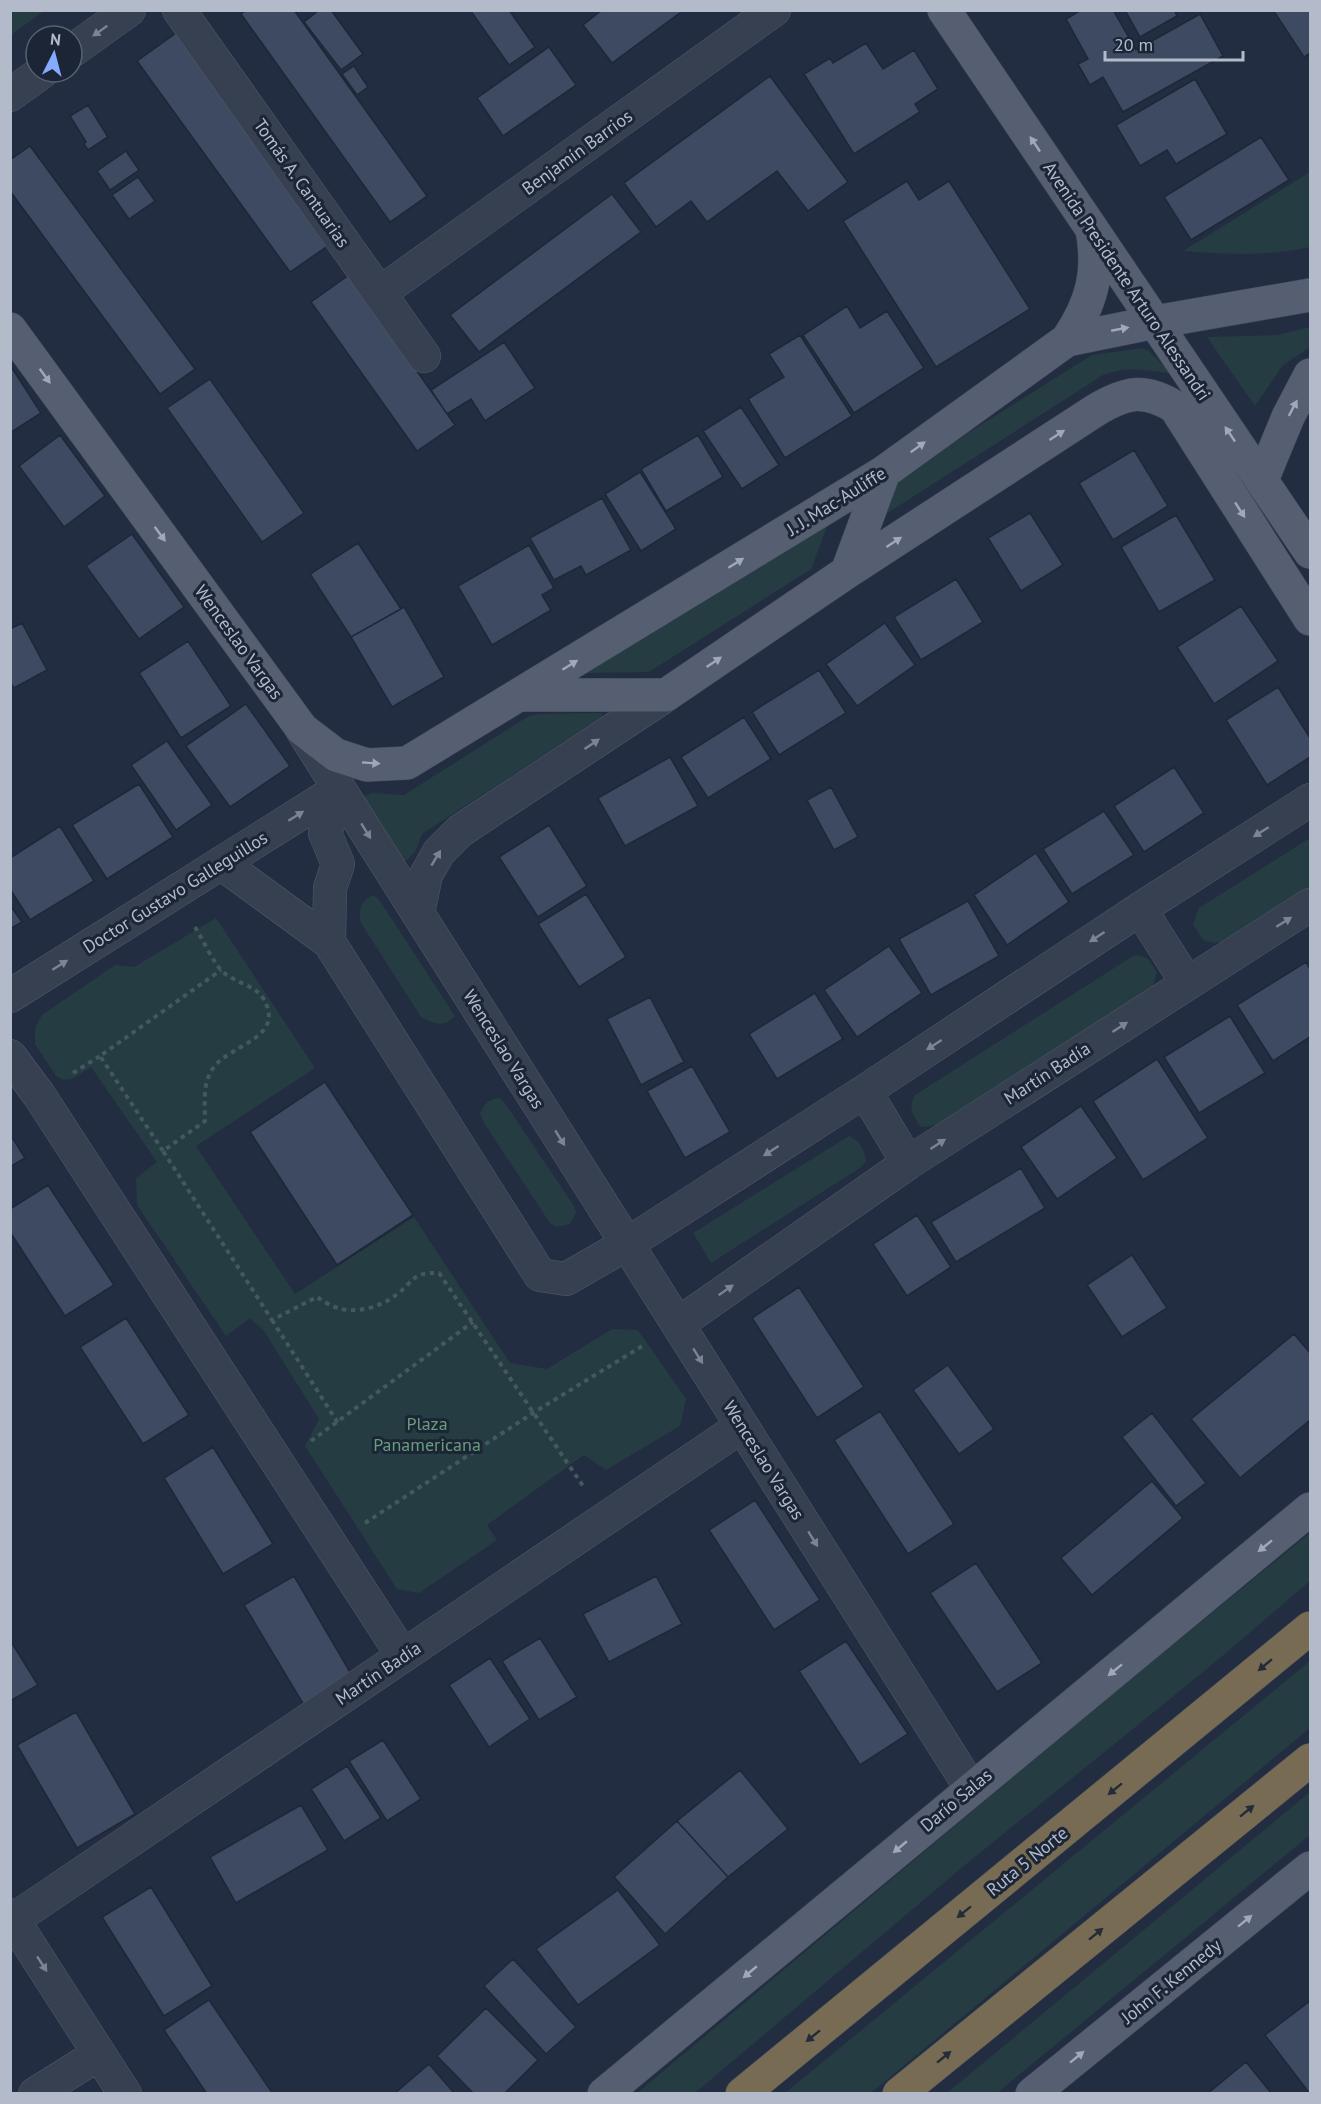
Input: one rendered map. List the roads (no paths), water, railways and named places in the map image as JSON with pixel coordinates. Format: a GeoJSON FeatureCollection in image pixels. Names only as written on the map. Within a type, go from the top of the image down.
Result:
{"type":"FeatureCollection","features":[{"type":"Feature","properties":{"kind":"highway","name":"Ruta 5 Norte"},"geometry":{"type":"LineString","coordinates":[[742,2094],[1311,1628]]}},
{"type":"Feature","properties":{"kind":"highway"},"geometry":{"type":"LineString","coordinates":[[899,2094],[1311,1760]]}},
{"type":"Feature","properties":{"kind":"main road","name":"Avenida Presidente Arturo Alessandri"},"geometry":{"type":"LineString","coordinates":[[944,10],[1311,552]]}},
{"type":"Feature","properties":{"kind":"main road"},"geometry":{"type":"LineString","coordinates":[[1067,340],[1081,319],[1091,295],[1096,249],[1091,227]]}},
{"type":"Feature","properties":{"kind":"main road","name":"J. J. Mac-Auliffe"},"geometry":{"type":"LineString","coordinates":[[302,729],[336,755],[367,765],[407,763],[884,472],[1067,340],[1311,295]]}},
{"type":"Feature","properties":{"kind":"main road","name":"Wenceslao Vargas"},"geometry":{"type":"LineString","coordinates":[[10,329],[302,729]]}},
{"type":"Feature","properties":{"kind":"main road"},"geometry":{"type":"LineString","coordinates":[[1262,480],[1288,417],[1311,375]]}},
{"type":"Feature","properties":{"kind":"main road","name":"Avenida Presidente Arturo Alessandri"},"geometry":{"type":"LineString","coordinates":[[847,572],[1118,397],[1142,394],[1159,397],[1175,407],[1311,619]]}},
{"type":"Feature","properties":{"kind":"main road"},"geometry":{"type":"LineString","coordinates":[[520,695],[666,694],[847,572],[884,472]]}},
{"type":"Feature","properties":{"kind":"main road","name":"Darío Salas"},"geometry":{"type":"LineString","coordinates":[[604,2094],[1311,1509]]}},
{"type":"Feature","properties":{"kind":"main road","name":"John F. Kennedy"},"geometry":{"type":"LineString","coordinates":[[1032,2094],[1311,1868]]}},
{"type":"Feature","properties":{"kind":"street"},"geometry":{"type":"LineString","coordinates":[[84,42],[129,10]]}},
{"type":"Feature","properties":{"kind":"street","name":"Tomás A. Cantuarias"},"geometry":{"type":"LineString","coordinates":[[179,10],[424,356]]}},
{"type":"Feature","properties":{"kind":"street","name":"Benjamín Barrios"},"geometry":{"type":"LineString","coordinates":[[380,293],[774,10]]}},
{"type":"Feature","properties":{"kind":"street"},"geometry":{"type":"LineString","coordinates":[[10,95],[25,84]]}},
{"type":"Feature","properties":{"kind":"street"},"geometry":{"type":"LineString","coordinates":[[418,913],[426,875],[439,852],[460,831],[666,694]]}},
{"type":"Feature","properties":{"kind":"street","name":"Wenceslao Vargas"},"geometry":{"type":"LineString","coordinates":[[302,729],[971,1788]]}},
{"type":"Feature","properties":{"kind":"street"},"geometry":{"type":"LineString","coordinates":[[329,942],[330,888],[338,864],[325,833],[339,789]]}},
{"type":"Feature","properties":{"kind":"street","name":"Doctor Gustavo Galleguillos"},"geometry":{"type":"LineString","coordinates":[[10,996],[339,789]]}},
{"type":"Feature","properties":{"kind":"street"},"geometry":{"type":"LineString","coordinates":[[221,863],[329,942],[540,1275],[566,1279],[627,1244],[865,1091],[1140,909],[1311,801]]}},
{"type":"Feature","properties":{"kind":"street","name":"Martín Badía"},"geometry":{"type":"LineString","coordinates":[[678,1324],[908,1163],[1311,905]]}},
{"type":"Feature","properties":{"kind":"street"},"geometry":{"type":"LineString","coordinates":[[1140,909],[1187,983]]}},
{"type":"Feature","properties":{"kind":"street"},"geometry":{"type":"LineString","coordinates":[[10,1056],[39,1095],[403,1656]]}},
{"type":"Feature","properties":{"kind":"street"},"geometry":{"type":"LineString","coordinates":[[865,1091],[908,1163]]}},
{"type":"Feature","properties":{"kind":"street","name":"Martín Badía"},"geometry":{"type":"LineString","coordinates":[[12,1918],[742,1426]]}},
{"type":"Feature","properties":{"kind":"street"},"geometry":{"type":"LineString","coordinates":[[12,1918],[125,2094]]}},
{"type":"Feature","properties":{"kind":"street"},"geometry":{"type":"LineString","coordinates":[[35,2094],[99,2054]]}},
{"type":"Feature","properties":{"kind":"park label","name":"Plaza Panamericana"},"geometry":{"type":"Point","coordinates":[427,1433]}}]}
